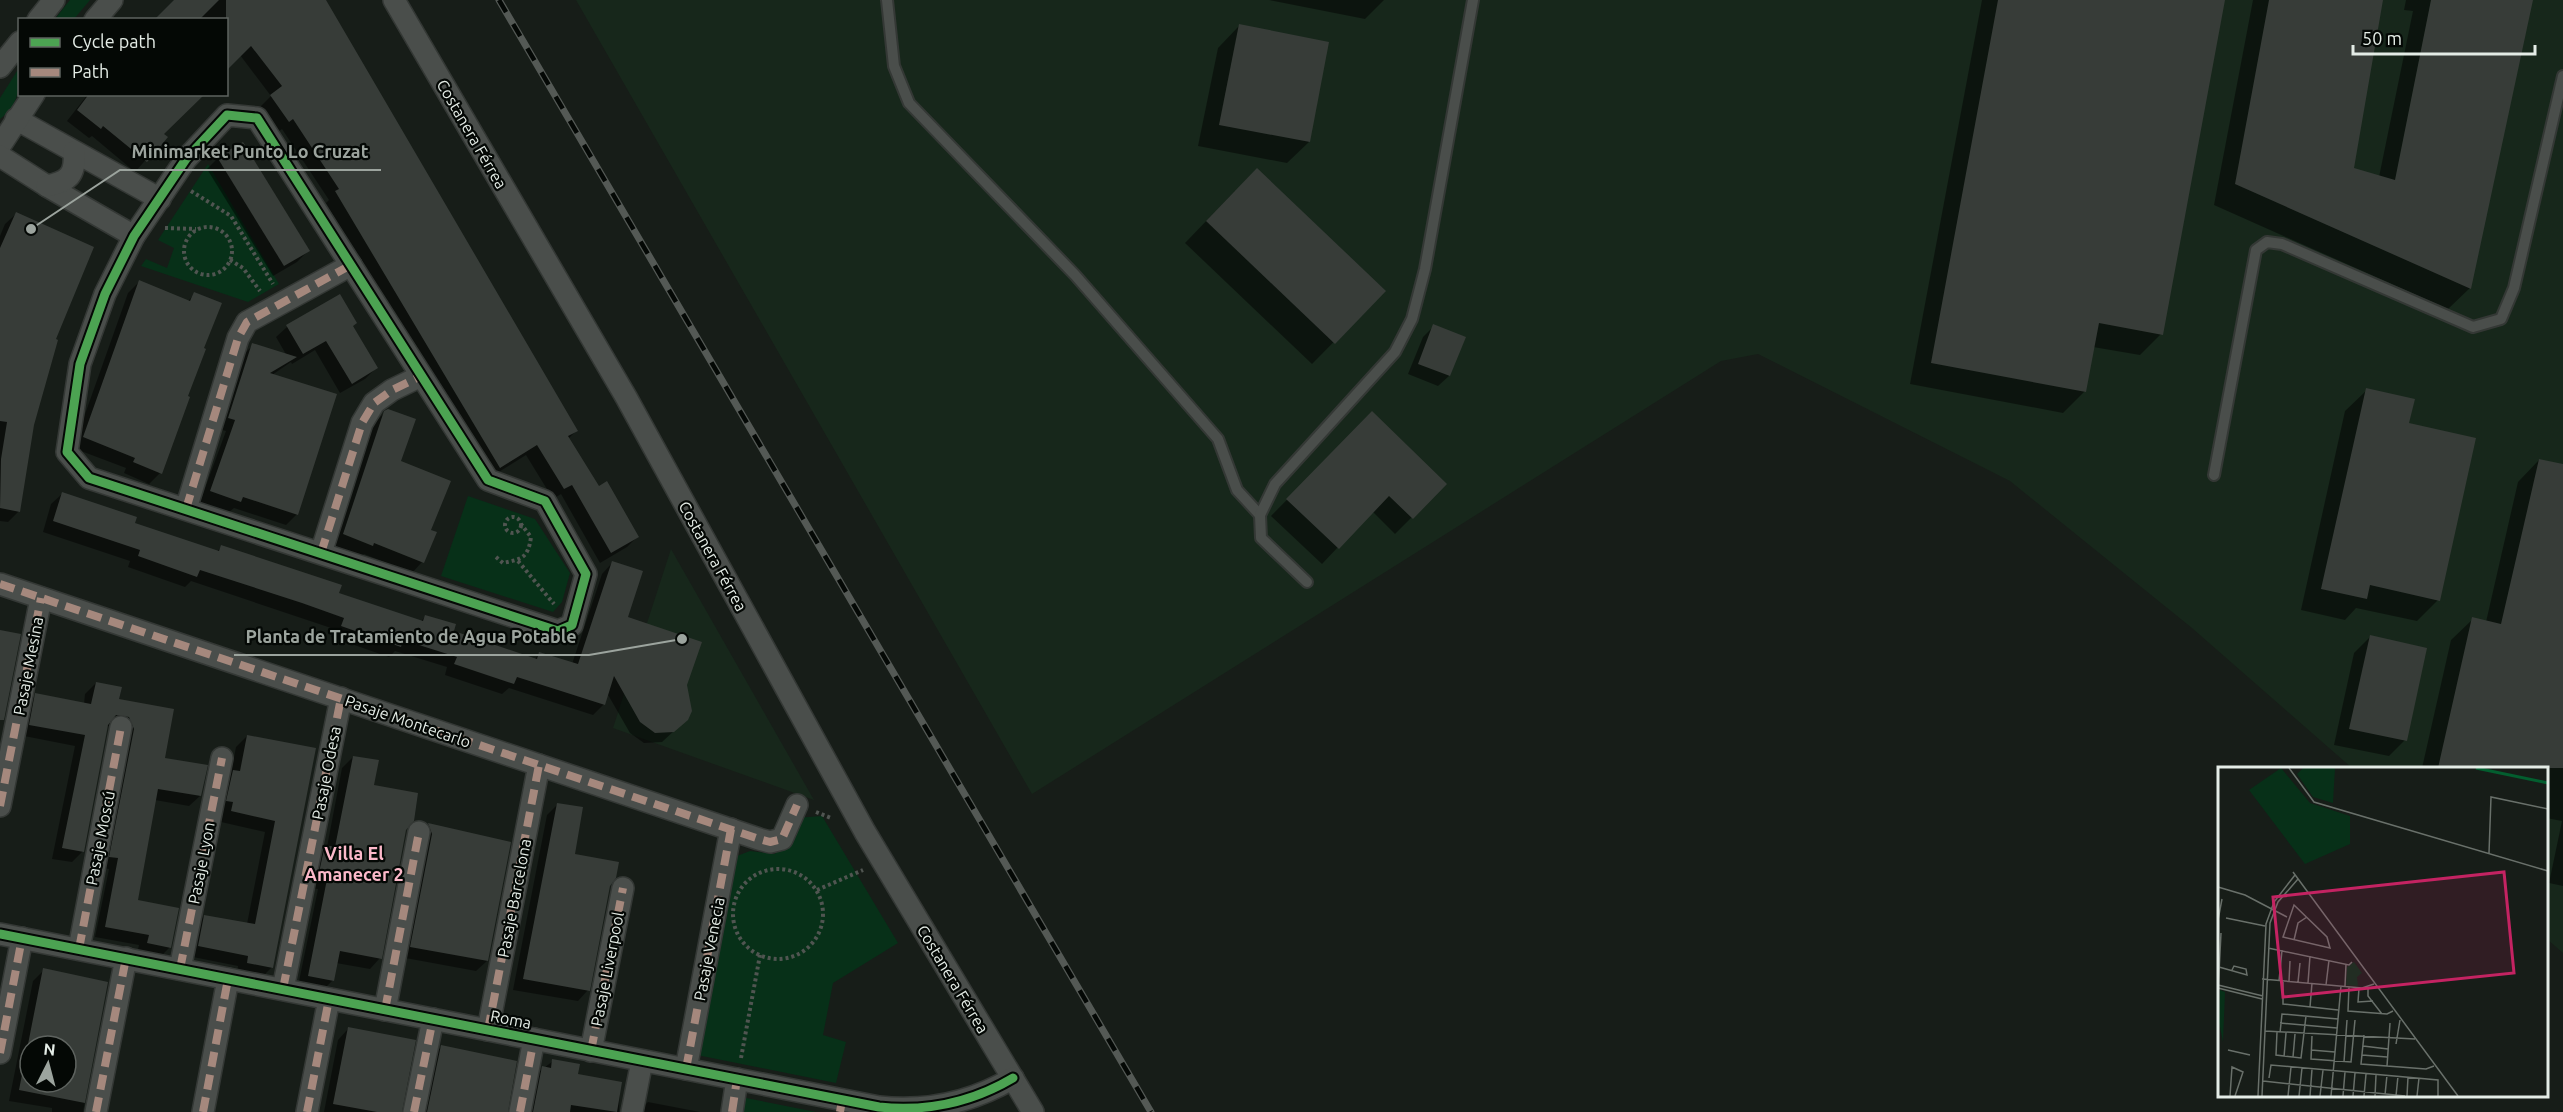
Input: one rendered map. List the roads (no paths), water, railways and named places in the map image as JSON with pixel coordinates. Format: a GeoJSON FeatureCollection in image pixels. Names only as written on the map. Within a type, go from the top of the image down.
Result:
{"type":"FeatureCollection","features":[{"type":"Feature","properties":{"kind":"street"},"geometry":{"type":"LineString","coordinates":[[40,18],[54,0]]}},
{"type":"Feature","properties":{"kind":"street"},"geometry":{"type":"LineString","coordinates":[[97,18],[112,0]]}},
{"type":"Feature","properties":{"kind":"street","name":"Costanera Férrea"},"geometry":{"type":"LineString","coordinates":[[394,0],[626,397],[883,861],[1033,1112]]}},
{"type":"Feature","properties":{"kind":"street"},"geometry":{"type":"LineString","coordinates":[[0,67],[18,44]]}},
{"type":"Feature","properties":{"kind":"street"},"geometry":{"type":"LineString","coordinates":[[0,146],[33,96]]}},
{"type":"Feature","properties":{"kind":"street"},"geometry":{"type":"LineString","coordinates":[[227,115],[257,118],[488,480],[545,501],[586,574],[572,625],[558,631],[89,478],[67,452],[80,364],[105,294],[134,236],[160,198],[186,159],[227,115]]}},
{"type":"Feature","properties":{"kind":"street"},"geometry":{"type":"LineString","coordinates":[[16,119],[160,198]]}},
{"type":"Feature","properties":{"kind":"street"},"geometry":{"type":"LineString","coordinates":[[46,186],[64,183],[69,178],[75,168],[74,152]]}},
{"type":"Feature","properties":{"kind":"street"},"geometry":{"type":"LineString","coordinates":[[0,156],[46,186],[134,236]]}},
{"type":"Feature","properties":{"kind":"street"},"geometry":{"type":"LineString","coordinates":[[186,509],[238,338],[247,322],[351,265]]}},
{"type":"Feature","properties":{"kind":"street"},"geometry":{"type":"LineString","coordinates":[[321,553],[362,423],[374,403],[392,390],[421,376]]}},
{"type":"Feature","properties":{"kind":"street","name":"Pasaje Montecarlo"},"geometry":{"type":"LineString","coordinates":[[0,584],[770,842],[777,841],[785,834],[797,805]]}},
{"type":"Feature","properties":{"kind":"street","name":"Pasaje Mesina"},"geometry":{"type":"LineString","coordinates":[[0,806],[41,598]]}},
{"type":"Feature","properties":{"kind":"street","name":"Pasaje Odesa"},"geometry":{"type":"LineString","coordinates":[[283,989],[341,698]]}},
{"type":"Feature","properties":{"kind":"street","name":"Pasaje Moscú"},"geometry":{"type":"LineString","coordinates":[[79,949],[121,727]]}},
{"type":"Feature","properties":{"kind":"street","name":"Pasaje Lyon"},"geometry":{"type":"LineString","coordinates":[[180,969],[222,758]]}},
{"type":"Feature","properties":{"kind":"street","name":"Pasaje Barcelona"},"geometry":{"type":"LineString","coordinates":[[488,1030],[539,765]]}},
{"type":"Feature","properties":{"kind":"street","name":"Pasaje Venecia"},"geometry":{"type":"LineString","coordinates":[[686,1069],[731,830]]}},
{"type":"Feature","properties":{"kind":"street"},"geometry":{"type":"LineString","coordinates":[[385,1010],[419,832]]}},
{"type":"Feature","properties":{"kind":"street","name":"Pasaje Liverpool"},"geometry":{"type":"LineString","coordinates":[[591,1051],[623,888]]}},
{"type":"Feature","properties":{"kind":"street","name":"Roma"},"geometry":{"type":"LineString","coordinates":[[0,934],[737,1079],[841,1106],[910,1110],[943,1109],[974,1098],[1013,1078]]}},
{"type":"Feature","properties":{"kind":"street"},"geometry":{"type":"LineString","coordinates":[[0,1053],[22,938]]}},
{"type":"Feature","properties":{"kind":"street"},"geometry":{"type":"LineString","coordinates":[[96,1112],[126,958]]}},
{"type":"Feature","properties":{"kind":"street"},"geometry":{"type":"LineString","coordinates":[[203,1112],[228,979]]}},
{"type":"Feature","properties":{"kind":"street"},"geometry":{"type":"LineString","coordinates":[[307,1112],[329,999]]}},
{"type":"Feature","properties":{"kind":"street"},"geometry":{"type":"LineString","coordinates":[[414,1112],[433,1019]]}},
{"type":"Feature","properties":{"kind":"street"},"geometry":{"type":"LineString","coordinates":[[520,1112],[534,1039]]}},
{"type":"Feature","properties":{"kind":"street"},"geometry":{"type":"LineString","coordinates":[[632,1112],[642,1060]]}},
{"type":"Feature","properties":{"kind":"street"},"geometry":{"type":"LineString","coordinates":[[732,1112],[737,1079]]}},
{"type":"Feature","properties":{"kind":"lane"},"geometry":{"type":"LineString","coordinates":[[887,0],[894,66],[909,103],[1075,275],[1218,439],[1237,490],[1260,515]]}},
{"type":"Feature","properties":{"kind":"lane"},"geometry":{"type":"LineString","coordinates":[[1307,582],[1261,538],[1260,515],[1275,484],[1395,352],[1412,319],[1425,268],[1473,0]]}},
{"type":"Feature","properties":{"kind":"lane"},"geometry":{"type":"LineString","coordinates":[[2214,475],[2256,250],[2267,242],[2282,244],[2473,327],[2500,319],[2514,288],[2563,76]]}},
{"type":"Feature","properties":{"kind":"railway"},"geometry":{"type":"LineString","coordinates":[[499,0],[1151,1112]]}},
{"type":"Feature","properties":{"kind":"place","name":"Minimarket Punto Lo Cruzat"},"geometry":{"type":"Point","coordinates":[31,229]}},
{"type":"Feature","properties":{"kind":"place","name":"Planta de Tratamiento de Agua Potable"},"geometry":{"type":"Point","coordinates":[682,639]}},
{"type":"Feature","properties":{"kind":"district","name":"Villa El Amanecer 2"},"geometry":{"type":"Point","coordinates":[354,863]}}]}
